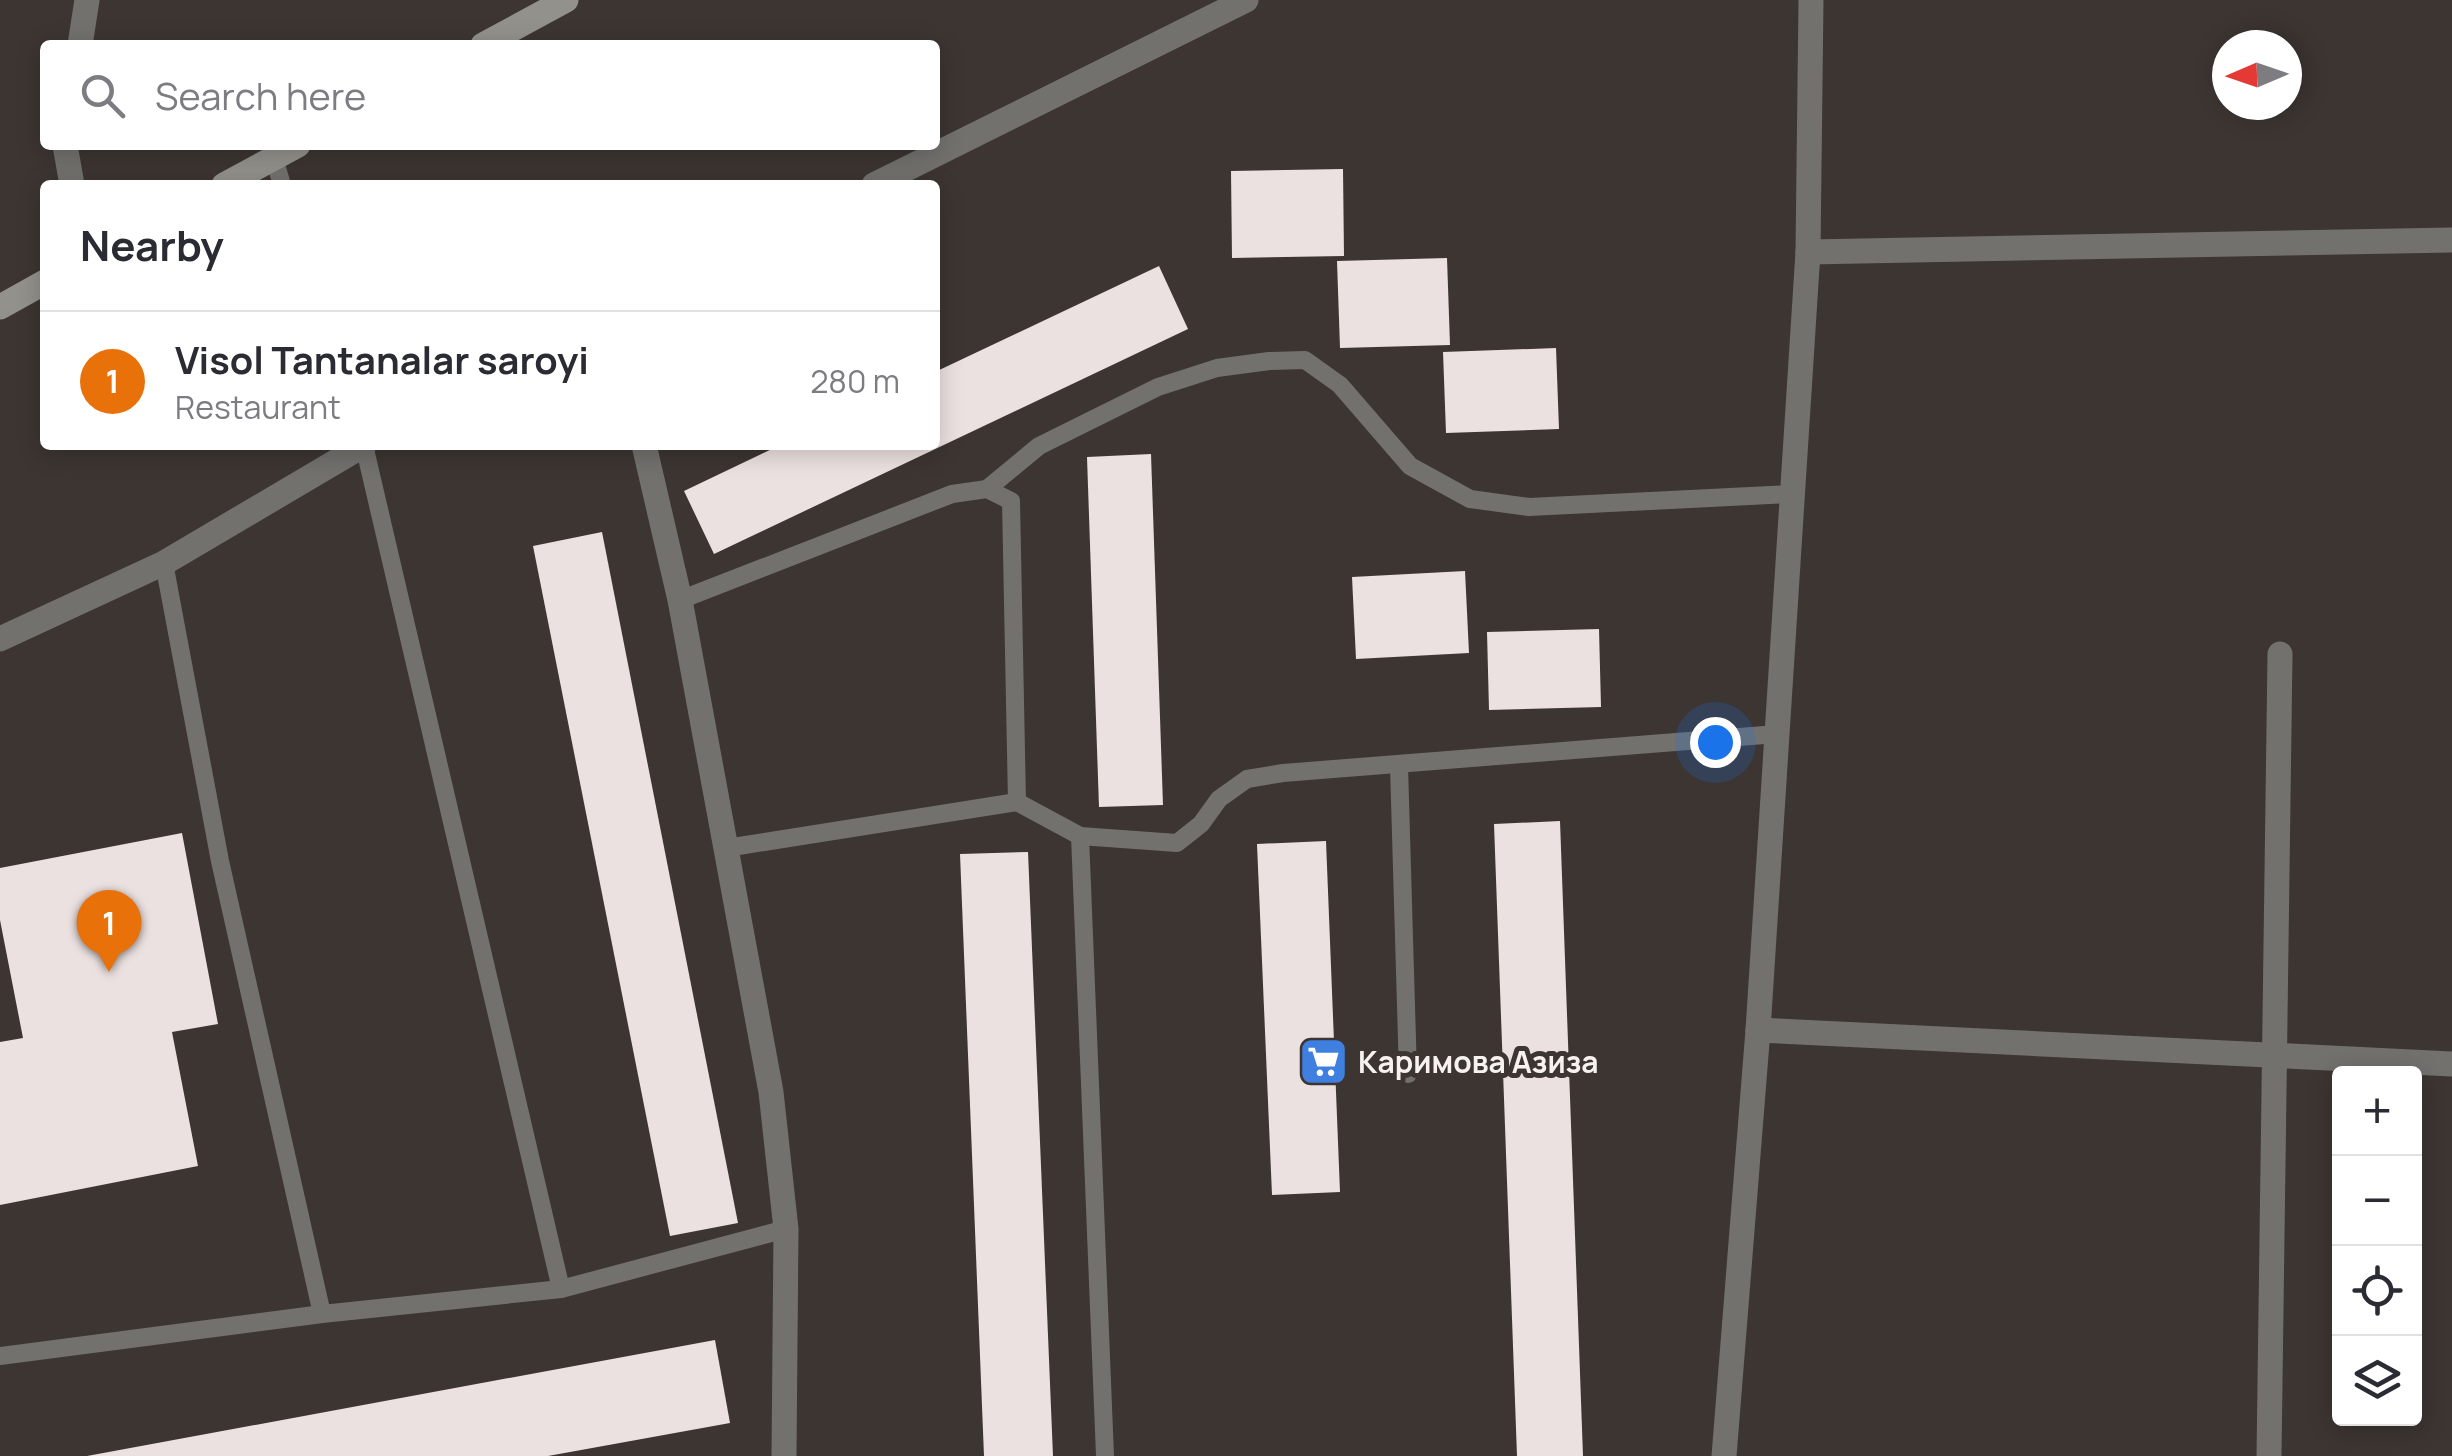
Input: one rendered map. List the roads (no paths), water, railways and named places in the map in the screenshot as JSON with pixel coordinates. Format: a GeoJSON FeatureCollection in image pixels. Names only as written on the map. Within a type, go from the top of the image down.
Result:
{"type":"FeatureCollection","features":[{"type":"Feature","properties":{"kind":"main road"},"geometry":{"type":"LineString","coordinates":[[492,40],[566,0]]}},
{"type":"Feature","properties":{"kind":"main road"},"geometry":{"type":"LineString","coordinates":[[233,180],[289,150]]}},
{"type":"Feature","properties":{"kind":"main road"},"geometry":{"type":"LineString","coordinates":[[0,307],[40,285]]}},
{"type":"Feature","properties":{"kind":"street"},"geometry":{"type":"LineString","coordinates":[[81,40],[87,0]]}},
{"type":"Feature","properties":{"kind":"street"},"geometry":{"type":"LineString","coordinates":[[884,180],[1246,0]]}},
{"type":"Feature","properties":{"kind":"street"},"geometry":{"type":"LineString","coordinates":[[1724,1456],[1758,1030],[1808,252],[1810,0]]}},
{"type":"Feature","properties":{"kind":"street"},"geometry":{"type":"LineString","coordinates":[[65,150],[71,180]]}},
{"type":"Feature","properties":{"kind":"street"},"geometry":{"type":"LineString","coordinates":[[1808,252],[2452,240]]}},
{"type":"Feature","properties":{"kind":"street"},"geometry":{"type":"LineString","coordinates":[[0,639],[164,563],[356,450]]}},
{"type":"Feature","properties":{"kind":"street"},"geometry":{"type":"LineString","coordinates":[[645,450],[680,600],[771,1092],[786,1229],[784,1456]]}},
{"type":"Feature","properties":{"kind":"street"},"geometry":{"type":"LineString","coordinates":[[2268,1456],[2280,654]]}},
{"type":"Feature","properties":{"kind":"street"},"geometry":{"type":"LineString","coordinates":[[1758,1030],[2452,1064]]}},
{"type":"Feature","properties":{"kind":"lane"},"geometry":{"type":"LineString","coordinates":[[274,158],[281,180]]}},
{"type":"Feature","properties":{"kind":"lane"},"geometry":{"type":"LineString","coordinates":[[987,490],[1039,446],[1158,387],[1216,368],[1269,360],[1305,360],[1340,385],[1410,466],[1470,499],[1530,507],[1792,494]]}},
{"type":"Feature","properties":{"kind":"lane"},"geometry":{"type":"LineString","coordinates":[[365,450],[561,1289]]}},
{"type":"Feature","properties":{"kind":"lane"},"geometry":{"type":"LineString","coordinates":[[680,600],[952,494],[987,490],[1011,500],[1017,802]]}},
{"type":"Feature","properties":{"kind":"lane"},"geometry":{"type":"LineString","coordinates":[[164,563],[220,861],[322,1314]]}},
{"type":"Feature","properties":{"kind":"lane"},"geometry":{"type":"LineString","coordinates":[[726,848],[1017,802],[1080,836],[1177,843],[1201,824],[1219,799],[1247,779],[1777,734]]}},
{"type":"Feature","properties":{"kind":"lane"},"geometry":{"type":"LineString","coordinates":[[1399,766],[1408,1074]]}},
{"type":"Feature","properties":{"kind":"lane"},"geometry":{"type":"LineString","coordinates":[[1080,836],[1105,1456]]}},
{"type":"Feature","properties":{"kind":"lane"},"geometry":{"type":"LineString","coordinates":[[0,1356],[322,1314],[561,1289],[786,1229]]}},
{"type":"Feature","properties":{"kind":"place","name":"Visol Tantanalar saroyi"},"geometry":{"type":"Point","coordinates":[109,972]}},
{"type":"Feature","properties":{"kind":"place","name":"Каримова Азиза"},"geometry":{"type":"Point","coordinates":[1323,1061]}}]}
